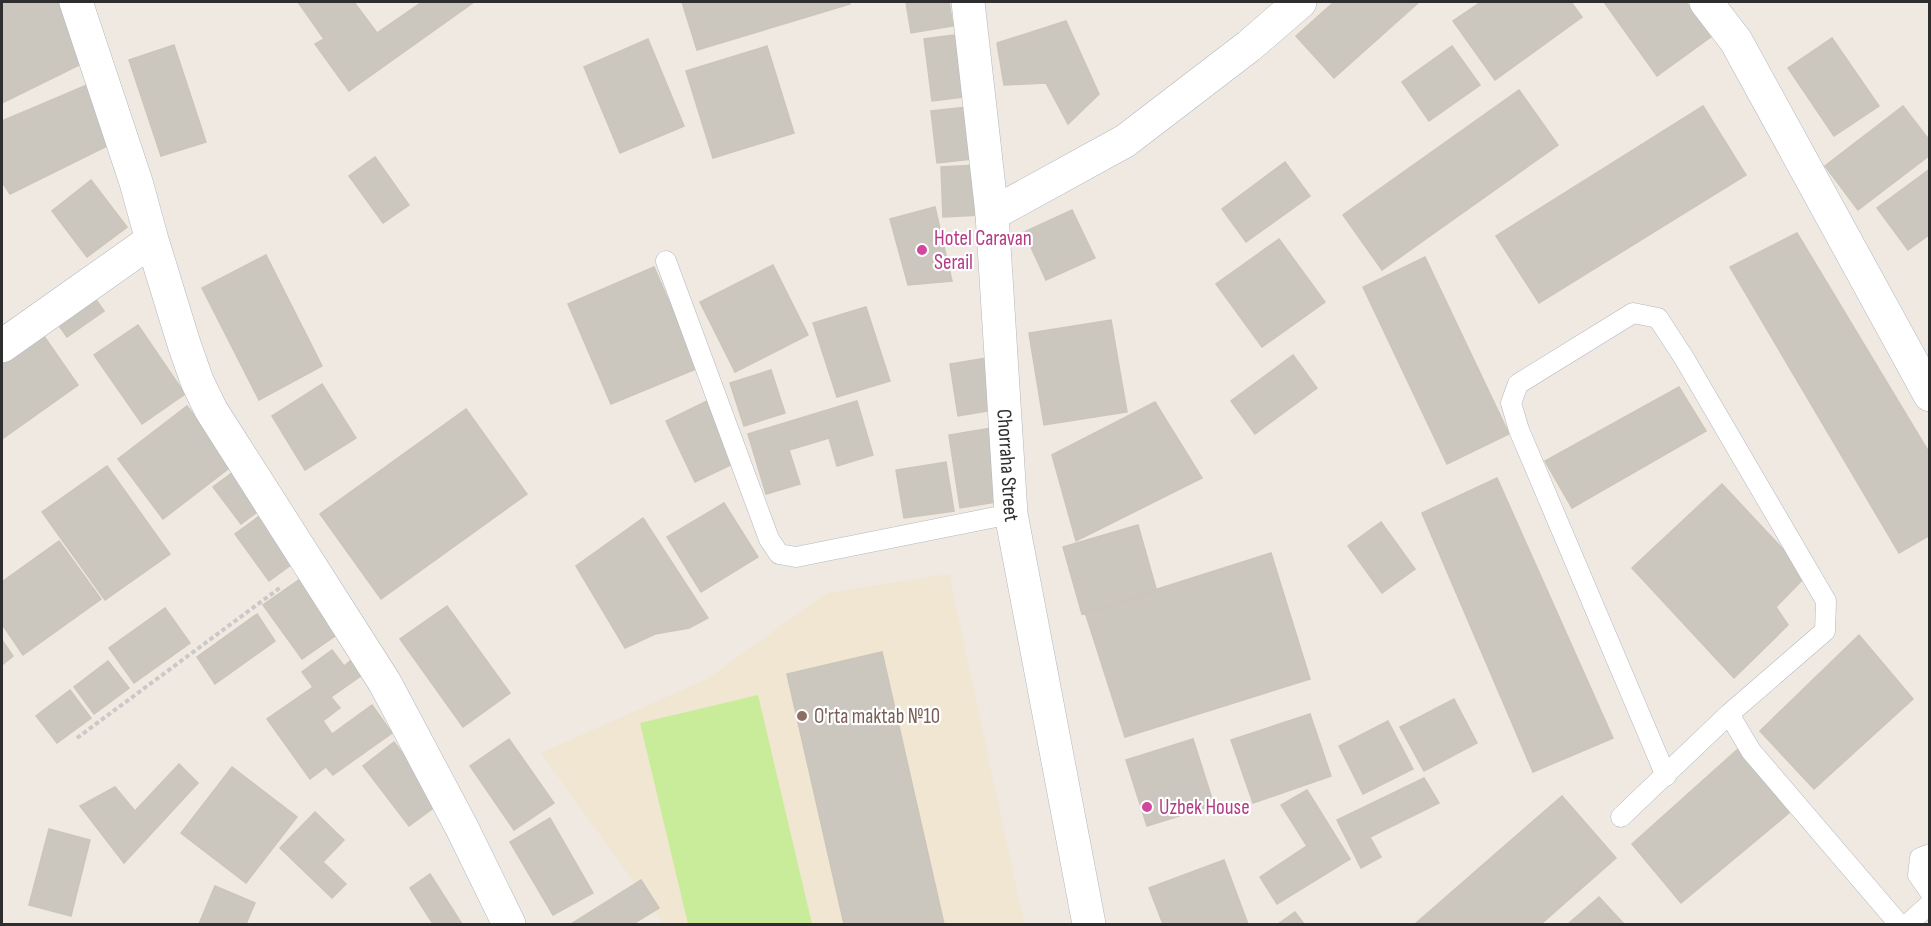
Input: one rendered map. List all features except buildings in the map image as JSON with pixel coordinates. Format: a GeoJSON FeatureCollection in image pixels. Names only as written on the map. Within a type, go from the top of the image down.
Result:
{"type":"FeatureCollection","features":[{"type":"Feature","properties":{"kind":"street"},"geometry":{"type":"LineString","coordinates":[[76,2],[136,182],[197,381],[211,410],[385,684],[462,828],[509,924]]}},
{"type":"Feature","properties":{"kind":"street","name":"Chorraha Street"},"geometry":{"type":"LineString","coordinates":[[968,2],[992,214],[1011,514],[1089,924]]}},
{"type":"Feature","properties":{"kind":"street"},"geometry":{"type":"LineString","coordinates":[[992,214],[1125,141],[1249,46],[1300,2]]}},
{"type":"Feature","properties":{"kind":"street"},"geometry":{"type":"LineString","coordinates":[[1706,2],[1736,41],[1929,396]]}},
{"type":"Feature","properties":{"kind":"street"},"geometry":{"type":"LineString","coordinates":[[2,346],[152,240]]}},
{"type":"Feature","properties":{"kind":"lane"},"geometry":{"type":"LineString","coordinates":[[666,261],[769,539],[779,554],[796,557],[1011,514]]}},
{"type":"Feature","properties":{"kind":"lane"},"geometry":{"type":"LineString","coordinates":[[1622,817],[1666,776],[1729,714],[1825,631],[1826,601],[1684,358],[1658,318],[1633,313],[1518,384],[1511,404],[1519,430],[1666,776]]}},
{"type":"Feature","properties":{"kind":"lane"},"geometry":{"type":"LineString","coordinates":[[1729,714],[1751,751],[1899,924]]}},
{"type":"Feature","properties":{"kind":"lane"},"geometry":{"type":"LineString","coordinates":[[1929,854],[1920,858],[1918,875],[1929,892]]}},
{"type":"Feature","properties":{"kind":"lane"},"geometry":{"type":"LineString","coordinates":[[1908,924],[1929,904]]}},
{"type":"Feature","properties":{"kind":"path"},"geometry":{"type":"LineString","coordinates":[[77,738],[311,565]]}},
{"type":"Feature","properties":{"kind":"shaded area","name":"O'rta maktab №10"},"geometry":{"type":"Polygon","coordinates":[[[949,574],[1024,924],[664,924],[541,753],[707,679],[827,593],[949,574]]]}},
{"type":"Feature","properties":{"kind":"green space"},"geometry":{"type":"Polygon","coordinates":[[[758,695],[812,924],[688,924],[640,723],[758,695]]]}},
{"type":"Feature","properties":{"kind":"place","name":"Hotel Caravan Serail"},"geometry":{"type":"Point","coordinates":[922,250]}},
{"type":"Feature","properties":{"kind":"place","name":"O'rta maktab №10"},"geometry":{"type":"Point","coordinates":[802,716]}},
{"type":"Feature","properties":{"kind":"place","name":"Uzbek House"},"geometry":{"type":"Point","coordinates":[1147,807]}}]}
